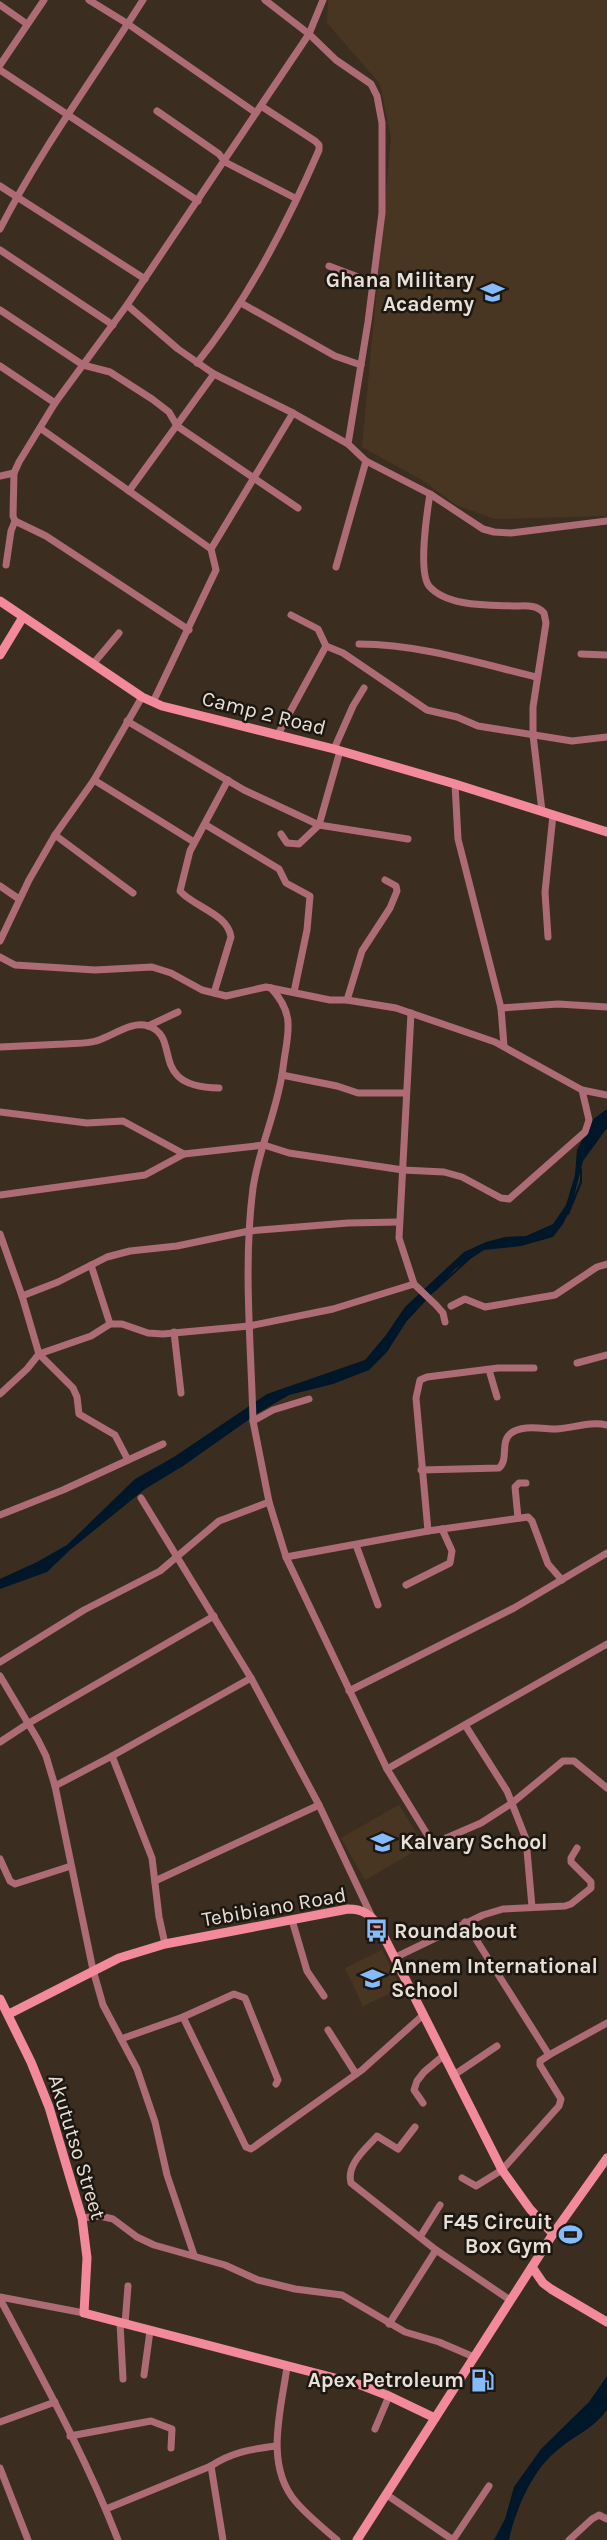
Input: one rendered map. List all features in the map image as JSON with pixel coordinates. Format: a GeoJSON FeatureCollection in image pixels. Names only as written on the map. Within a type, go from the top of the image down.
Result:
{"type":"FeatureCollection","features":[{"type":"Feature","properties":{"kind":"street"},"geometry":{"type":"LineString","coordinates":[[0,65],[44,0]]}},
{"type":"Feature","properties":{"kind":"street"},"geometry":{"type":"LineString","coordinates":[[89,0],[128,24],[256,113]]}},
{"type":"Feature","properties":{"kind":"street"},"geometry":{"type":"LineString","coordinates":[[0,229],[16,197],[143,0]]}},
{"type":"Feature","properties":{"kind":"street"},"geometry":{"type":"LineString","coordinates":[[265,0],[309,34],[336,60],[371,84],[377,96],[382,123],[384,177],[382,213],[374,283],[348,444]]}},
{"type":"Feature","properties":{"kind":"street"},"geometry":{"type":"LineString","coordinates":[[6,565],[15,521],[13,516],[15,473],[40,428],[55,403],[113,325],[225,162],[309,34],[324,0]]}},
{"type":"Feature","properties":{"kind":"street"},"geometry":{"type":"LineString","coordinates":[[0,5],[27,24]]}},
{"type":"Feature","properties":{"kind":"street"},"geometry":{"type":"LineString","coordinates":[[0,70],[198,201]]}},
{"type":"Feature","properties":{"kind":"street"},"geometry":{"type":"LineString","coordinates":[[197,363],[241,303],[309,172],[319,146],[261,106]]}},
{"type":"Feature","properties":{"kind":"street"},"geometry":{"type":"LineString","coordinates":[[156,111],[219,154],[225,162],[295,198]]}},
{"type":"Feature","properties":{"kind":"street"},"geometry":{"type":"LineString","coordinates":[[0,186],[145,279]]}},
{"type":"Feature","properties":{"kind":"street"},"geometry":{"type":"LineString","coordinates":[[0,250],[113,325]]}},
{"type":"Feature","properties":{"kind":"street"},"geometry":{"type":"LineString","coordinates":[[329,266],[374,283]]}},
{"type":"Feature","properties":{"kind":"street"},"geometry":{"type":"LineString","coordinates":[[241,303],[335,356],[361,365]]}},
{"type":"Feature","properties":{"kind":"street"},"geometry":{"type":"LineString","coordinates":[[127,305],[197,363],[214,374],[293,413],[348,444],[366,461],[430,494],[483,529],[494,532],[534,531],[607,521]]}},
{"type":"Feature","properties":{"kind":"street"},"geometry":{"type":"LineString","coordinates":[[0,310],[83,365],[110,372],[152,399],[169,412],[177,426],[298,508]]}},
{"type":"Feature","properties":{"kind":"street"},"geometry":{"type":"LineString","coordinates":[[0,366],[55,403]]}},
{"type":"Feature","properties":{"kind":"street"},"geometry":{"type":"LineString","coordinates":[[129,491],[214,374]]}},
{"type":"Feature","properties":{"kind":"street"},"geometry":{"type":"LineString","coordinates":[[211,549],[293,413]]}},
{"type":"Feature","properties":{"kind":"street"},"geometry":{"type":"LineString","coordinates":[[40,428],[211,549],[216,570],[153,702]]}},
{"type":"Feature","properties":{"kind":"street"},"geometry":{"type":"LineString","coordinates":[[336,567],[366,461]]}},
{"type":"Feature","properties":{"kind":"street"},"geometry":{"type":"LineString","coordinates":[[0,476],[15,473]]}},
{"type":"Feature","properties":{"kind":"street"},"geometry":{"type":"LineString","coordinates":[[430,494],[424,531],[425,578],[429,586],[448,599],[486,605],[540,608],[544,612],[546,622],[533,707],[533,735],[542,811]]}},
{"type":"Feature","properties":{"kind":"street"},"geometry":{"type":"LineString","coordinates":[[15,521],[46,536],[189,630]]}},
{"type":"Feature","properties":{"kind":"street","name":"Camp 2 Road"},"geometry":{"type":"LineString","coordinates":[[0,602],[142,697],[153,702],[191,714],[337,750],[607,832]]}},
{"type":"Feature","properties":{"kind":"street"},"geometry":{"type":"LineString","coordinates":[[291,615],[318,628],[326,646],[343,653],[427,710],[457,717],[478,726],[533,735],[576,741],[607,737]]}},
{"type":"Feature","properties":{"kind":"street"},"geometry":{"type":"LineString","coordinates":[[0,655],[23,617]]}},
{"type":"Feature","properties":{"kind":"street"},"geometry":{"type":"LineString","coordinates":[[93,664],[118,633]]}},
{"type":"Feature","properties":{"kind":"street"},"geometry":{"type":"LineString","coordinates":[[359,644],[379,644],[456,657],[536,677]]}},
{"type":"Feature","properties":{"kind":"street"},"geometry":{"type":"LineString","coordinates":[[277,736],[326,646]]}},
{"type":"Feature","properties":{"kind":"street"},"geometry":{"type":"LineString","coordinates":[[581,654],[607,655]]}},
{"type":"Feature","properties":{"kind":"street"},"geometry":{"type":"LineString","coordinates":[[281,834],[287,843],[298,844],[319,825],[337,750],[364,688]]}},
{"type":"Feature","properties":{"kind":"street"},"geometry":{"type":"LineString","coordinates":[[0,941],[3,929],[55,835],[94,780],[142,697]]}},
{"type":"Feature","properties":{"kind":"street"},"geometry":{"type":"LineString","coordinates":[[127,721],[228,780],[319,825],[408,839]]}},
{"type":"Feature","properties":{"kind":"street"},"geometry":{"type":"LineString","coordinates":[[94,780],[194,842]]}},
{"type":"Feature","properties":{"kind":"street"},"geometry":{"type":"LineString","coordinates":[[214,993],[231,938],[230,931],[225,923],[180,891],[194,842],[206,825],[228,780]]}},
{"type":"Feature","properties":{"kind":"street"},"geometry":{"type":"LineString","coordinates":[[455,784],[458,839],[501,1008],[504,1046]]}},
{"type":"Feature","properties":{"kind":"street"},"geometry":{"type":"LineString","coordinates":[[548,937],[545,892],[553,814]]}},
{"type":"Feature","properties":{"kind":"street"},"geometry":{"type":"LineString","coordinates":[[206,825],[279,869],[286,883],[310,896],[308,921],[294,992]]}},
{"type":"Feature","properties":{"kind":"street"},"geometry":{"type":"LineString","coordinates":[[55,835],[133,893]]}},
{"type":"Feature","properties":{"kind":"street"},"geometry":{"type":"LineString","coordinates":[[346,1000],[362,951],[390,908],[397,891],[393,883],[385,880]]}},
{"type":"Feature","properties":{"kind":"street"},"geometry":{"type":"LineString","coordinates":[[0,886],[20,899]]}},
{"type":"Feature","properties":{"kind":"street"},"geometry":{"type":"LineString","coordinates":[[0,957],[15,965],[94,970],[153,967],[226,996],[256,988],[271,988],[330,1000],[380,1004],[411,1012],[504,1046],[582,1090],[607,1095]]}},
{"type":"Feature","properties":{"kind":"street"},"geometry":{"type":"LineString","coordinates":[[271,988],[284,1002],[289,1019],[280,1094],[254,1187],[249,1231],[249,1326],[253,1418],[269,1502],[286,1557],[387,1769],[430,1839],[437,1842],[481,1823],[512,1803],[563,1761],[574,1761],[607,1788]]}},
{"type":"Feature","properties":{"kind":"street"},"geometry":{"type":"LineString","coordinates":[[501,1008],[558,1004],[607,1007]]}},
{"type":"Feature","properties":{"kind":"street"},"geometry":{"type":"LineString","coordinates":[[0,1047],[91,1042],[139,1025],[148,1026],[178,1012]]}},
{"type":"Feature","properties":{"kind":"street"},"geometry":{"type":"LineString","coordinates":[[411,1012],[399,1222],[401,1246],[414,1284],[443,1313],[445,1322]]}},
{"type":"Feature","properties":{"kind":"street"},"geometry":{"type":"LineString","coordinates":[[148,1026],[162,1037],[173,1072],[179,1080],[188,1084],[219,1088]]}},
{"type":"Feature","properties":{"kind":"street"},"geometry":{"type":"LineString","coordinates":[[282,1075],[337,1086],[358,1093],[406,1093]]}},
{"type":"Feature","properties":{"kind":"street"},"geometry":{"type":"LineString","coordinates":[[0,1195],[145,1175],[184,1154],[264,1145],[289,1153],[403,1170],[444,1172],[462,1178],[501,1198],[509,1199],[585,1132],[589,1120],[582,1090]]}},
{"type":"Feature","properties":{"kind":"street"},"geometry":{"type":"LineString","coordinates":[[0,1112],[87,1123],[123,1121],[184,1154]]}},
{"type":"Feature","properties":{"kind":"street"},"geometry":{"type":"LineString","coordinates":[[22,1296],[58,1282],[91,1265],[130,1251],[177,1246],[249,1231],[348,1223],[399,1222]]}},
{"type":"Feature","properties":{"kind":"street"},"geometry":{"type":"LineString","coordinates":[[0,1234],[39,1354],[73,1388],[78,1397],[79,1414],[115,1435],[128,1460]]}},
{"type":"Feature","properties":{"kind":"street"},"geometry":{"type":"LineString","coordinates":[[451,1306],[465,1299],[490,1307],[555,1295],[597,1267],[607,1264]]}},
{"type":"Feature","properties":{"kind":"street"},"geometry":{"type":"LineString","coordinates":[[91,1265],[110,1324]]}},
{"type":"Feature","properties":{"kind":"street"},"geometry":{"type":"LineString","coordinates":[[0,1394],[39,1354],[91,1336],[110,1324],[122,1324],[148,1333],[249,1326],[333,1309],[414,1284]]}},
{"type":"Feature","properties":{"kind":"street"},"geometry":{"type":"LineString","coordinates":[[174,1332],[181,1393]]}},
{"type":"Feature","properties":{"kind":"street"},"geometry":{"type":"LineString","coordinates":[[577,1363],[607,1354]]}},
{"type":"Feature","properties":{"kind":"street"},"geometry":{"type":"LineString","coordinates":[[428,1531],[416,1398],[420,1380],[427,1377],[489,1370],[534,1368]]}},
{"type":"Feature","properties":{"kind":"street"},"geometry":{"type":"LineString","coordinates":[[489,1370],[497,1397]]}},
{"type":"Feature","properties":{"kind":"street"},"geometry":{"type":"LineString","coordinates":[[253,1418],[309,1399]]}},
{"type":"Feature","properties":{"kind":"street"},"geometry":{"type":"LineString","coordinates":[[421,1470],[499,1468],[504,1463],[507,1438],[514,1431],[541,1427],[554,1429],[588,1424],[607,1425]]}},
{"type":"Feature","properties":{"kind":"street"},"geometry":{"type":"LineString","coordinates":[[0,1515],[29,1505],[163,1444]]}},
{"type":"Feature","properties":{"kind":"street"},"geometry":{"type":"LineString","coordinates":[[518,1518],[515,1487],[519,1483],[526,1483]]}},
{"type":"Feature","properties":{"kind":"street"},"geometry":{"type":"LineString","coordinates":[[141,1498],[251,1678],[319,1805],[371,1915]]}},
{"type":"Feature","properties":{"kind":"street"},"geometry":{"type":"LineString","coordinates":[[0,1662],[84,1610],[160,1571],[219,1521],[269,1502]]}},
{"type":"Feature","properties":{"kind":"street"},"geometry":{"type":"LineString","coordinates":[[286,1557],[428,1531],[528,1517],[532,1521],[548,1564],[561,1580]]}},
{"type":"Feature","properties":{"kind":"street"},"geometry":{"type":"LineString","coordinates":[[406,1585],[450,1563],[452,1551],[442,1529]]}},
{"type":"Feature","properties":{"kind":"street"},"geometry":{"type":"LineString","coordinates":[[356,1545],[378,1605]]}},
{"type":"Feature","properties":{"kind":"street"},"geometry":{"type":"LineString","coordinates":[[349,1691],[514,1608],[607,1553]]}},
{"type":"Feature","properties":{"kind":"street"},"geometry":{"type":"LineString","coordinates":[[0,1742],[28,1723],[214,1616]]}},
{"type":"Feature","properties":{"kind":"street"},"geometry":{"type":"LineString","coordinates":[[387,1769],[607,1644]]}},
{"type":"Feature","properties":{"kind":"street"},"geometry":{"type":"LineString","coordinates":[[0,1676],[46,1756],[55,1786],[93,1970],[103,2005],[137,2069],[155,2122],[167,2175],[194,2255]]}},
{"type":"Feature","properties":{"kind":"street"},"geometry":{"type":"LineString","coordinates":[[55,1786],[251,1678]]}},
{"type":"Feature","properties":{"kind":"street"},"geometry":{"type":"LineString","coordinates":[[465,1725],[507,1791],[526,1839],[532,1907]]}},
{"type":"Feature","properties":{"kind":"street"},"geometry":{"type":"LineString","coordinates":[[112,1756],[152,1858],[165,1944]]}},
{"type":"Feature","properties":{"kind":"street"},"geometry":{"type":"LineString","coordinates":[[154,1881],[319,1805]]}},
{"type":"Feature","properties":{"kind":"street"},"geometry":{"type":"LineString","coordinates":[[394,1958],[465,1922],[504,1909],[571,1904],[591,1888],[591,1882],[571,1862],[577,1848]]}},
{"type":"Feature","properties":{"kind":"street"},"geometry":{"type":"LineString","coordinates":[[0,1859],[10,1881],[15,1884],[71,1866]]}},
{"type":"Feature","properties":{"kind":"street","name":"Tebibiano Road"},"geometry":{"type":"LineString","coordinates":[[9,2014],[119,1958],[165,1944],[348,1909],[371,1915],[502,2170],[530,2209],[553,2234]]}},
{"type":"Feature","properties":{"kind":"street"},"geometry":{"type":"LineString","coordinates":[[291,1920],[307,1971],[324,1996]]}},
{"type":"Feature","properties":{"kind":"street"},"geometry":{"type":"LineString","coordinates":[[465,1922],[549,2055]]}},
{"type":"Feature","properties":{"kind":"street"},"geometry":{"type":"LineString","coordinates":[[121,2039],[234,1994],[245,1998],[278,2080],[276,2084]]}},
{"type":"Feature","properties":{"kind":"street","name":"Akututso Street"},"geometry":{"type":"LineString","coordinates":[[0,2000],[32,2062],[49,2107],[82,2218],[87,2258],[84,2313]]}},
{"type":"Feature","properties":{"kind":"street"},"geometry":{"type":"LineString","coordinates":[[183,2016],[246,2147],[251,2149],[356,2074],[422,2016]]}},
{"type":"Feature","properties":{"kind":"street"},"geometry":{"type":"LineString","coordinates":[[462,2178],[476,2186],[502,2170],[562,2102],[540,2065],[540,2061],[607,2023]]}},
{"type":"Feature","properties":{"kind":"street"},"geometry":{"type":"LineString","coordinates":[[328,2030],[356,2074]]}},
{"type":"Feature","properties":{"kind":"street"},"geometry":{"type":"LineString","coordinates":[[454,2075],[497,2046]]}},
{"type":"Feature","properties":{"kind":"street"},"geometry":{"type":"LineString","coordinates":[[423,2103],[414,2090],[417,2081],[443,2056]]}},
{"type":"Feature","properties":{"kind":"street"},"geometry":{"type":"LineString","coordinates":[[415,2127],[398,2149],[377,2136],[350,2167],[351,2183],[436,2250],[510,2300]]}},
{"type":"Feature","properties":{"kind":"street"},"geometry":{"type":"LineString","coordinates":[[357,2540],[553,2234],[607,2158]]}},
{"type":"Feature","properties":{"kind":"street"},"geometry":{"type":"LineString","coordinates":[[420,2237],[440,2205]]}},
{"type":"Feature","properties":{"kind":"street"},"geometry":{"type":"LineString","coordinates":[[82,2218],[100,2216],[113,2219],[154,2245],[194,2255],[258,2280],[295,2289],[342,2295],[389,2324],[474,2357]]}},
{"type":"Feature","properties":{"kind":"street"},"geometry":{"type":"LineString","coordinates":[[389,2324],[436,2250]]}},
{"type":"Feature","properties":{"kind":"street"},"geometry":{"type":"LineString","coordinates":[[532,2268],[551,2289],[607,2322]]}},
{"type":"Feature","properties":{"kind":"street"},"geometry":{"type":"LineString","coordinates":[[123,2379],[122,2323],[128,2286]]}},
{"type":"Feature","properties":{"kind":"street"},"geometry":{"type":"LineString","coordinates":[[0,2298],[84,2313],[358,2384],[435,2418]]}},
{"type":"Feature","properties":{"kind":"street"},"geometry":{"type":"LineString","coordinates":[[0,2298],[55,2402],[106,2509],[118,2540]]}},
{"type":"Feature","properties":{"kind":"street"},"geometry":{"type":"LineString","coordinates":[[144,2375],[150,2331]]}},
{"type":"Feature","properties":{"kind":"street"},"geometry":{"type":"LineString","coordinates":[[287,2367],[276,2446],[286,2486],[295,2500],[337,2540]]}},
{"type":"Feature","properties":{"kind":"street"},"geometry":{"type":"LineString","coordinates":[[375,2429],[389,2396]]}},
{"type":"Feature","properties":{"kind":"street"},"geometry":{"type":"LineString","coordinates":[[0,2422],[55,2402]]}},
{"type":"Feature","properties":{"kind":"street"},"geometry":{"type":"LineString","coordinates":[[70,2436],[151,2421],[172,2429],[171,2448]]}},
{"type":"Feature","properties":{"kind":"street"},"geometry":{"type":"LineString","coordinates":[[106,2509],[211,2466],[225,2457],[244,2450],[276,2446]]}},
{"type":"Feature","properties":{"kind":"street"},"geometry":{"type":"LineString","coordinates":[[211,2466],[223,2540]]}},
{"type":"Feature","properties":{"kind":"street"},"geometry":{"type":"LineString","coordinates":[[0,2469],[28,2540]]}},
{"type":"Feature","properties":{"kind":"street"},"geometry":{"type":"LineString","coordinates":[[387,2495],[453,2540],[489,2486]]}},
{"type":"Feature","properties":{"kind":"street"},"geometry":{"type":"LineString","coordinates":[[569,2540],[592,2519],[598,2516],[607,2519]]}},
{"type":"Feature","properties":{"kind":"shaded area","name":"Ghana Military Academy"},"geometry":{"type":"Polygon","coordinates":[[[328,0],[607,0],[607,516],[495,519],[456,505],[422,480],[362,447],[391,138],[380,84],[327,23],[328,0]]]}},
{"type":"Feature","properties":{"kind":"shaded area","name":"Kalvary School"},"geometry":{"type":"Polygon","coordinates":[[[399,1805],[424,1846],[365,1880],[341,1838],[399,1805]]]}},
{"type":"Feature","properties":{"kind":"shaded area","name":"Annem International School"},"geometry":{"type":"Polygon","coordinates":[[[382,1950],[401,1988],[363,2006],[345,1968],[382,1950]]]}},
{"type":"Feature","properties":{"kind":"water"},"geometry":{"type":"Polygon","coordinates":[[[607,1109],[607,1128],[583,1161],[571,1208],[553,1237],[521,1246],[484,1250],[455,1269],[406,1322],[387,1352],[369,1370],[333,1384],[289,1395],[258,1413],[183,1466],[145,1489],[70,1550],[47,1572],[0,1589],[0,1579],[67,1545],[135,1479],[174,1457],[267,1394],[365,1360],[405,1307],[464,1252],[486,1242],[505,1237],[526,1236],[553,1224],[566,1205],[575,1175],[577,1150],[592,1120],[607,1109]]]}},
{"type":"Feature","properties":{"kind":"water"},"geometry":{"type":"Polygon","coordinates":[[[607,2376],[607,2410],[585,2431],[550,2456],[534,2477],[521,2502],[509,2540],[494,2540],[505,2519],[514,2487],[541,2449],[589,2402],[607,2376]]]}},
{"type":"Feature","properties":{"kind":"waterway"},"geometry":{"type":"LineString","coordinates":[[568,1214],[581,1182],[581,1169]]}},
{"type":"Feature","properties":{"kind":"waterway"},"geometry":{"type":"LineString","coordinates":[[434,1291],[470,1258]]}},
{"type":"Feature","properties":{"kind":"place","name":"Ghana Military Academy"},"geometry":{"type":"Point","coordinates":[492,292]}},
{"type":"Feature","properties":{"kind":"place","name":"Kalvary School"},"geometry":{"type":"Point","coordinates":[382,1842]}},
{"type":"Feature","properties":{"kind":"place","name":"Roundabout"},"geometry":{"type":"Point","coordinates":[376,1931]}},
{"type":"Feature","properties":{"kind":"place","name":"Annem International School"},"geometry":{"type":"Point","coordinates":[373,1978]}},
{"type":"Feature","properties":{"kind":"place","name":"F45 Circuit Box Gym"},"geometry":{"type":"Point","coordinates":[570,2234]}},
{"type":"Feature","properties":{"kind":"place","name":"Apex Petroleum"},"geometry":{"type":"Point","coordinates":[482,2380]}}]}
